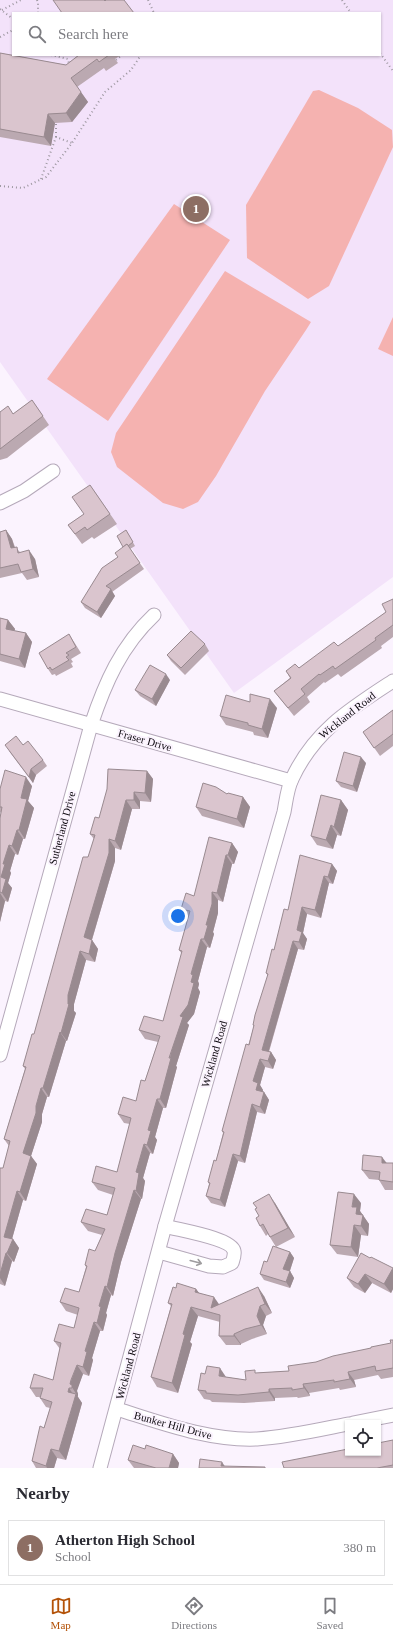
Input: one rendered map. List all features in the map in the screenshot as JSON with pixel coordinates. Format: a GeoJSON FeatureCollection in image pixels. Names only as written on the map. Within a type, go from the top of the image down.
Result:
{"type":"FeatureCollection","features":[{"type":"Feature","properties":{"kind":"street"},"geometry":{"type":"LineString","coordinates":[[0,503],[24,491],[53,471]]}},
{"type":"Feature","properties":{"kind":"street","name":"Sutherland Drive"},"geometry":{"type":"LineString","coordinates":[[0,1055],[91,725],[102,692],[116,662],[140,628],[154,615]]}},
{"type":"Feature","properties":{"kind":"street","name":"Wickland Road"},"geometry":{"type":"LineString","coordinates":[[100,1468],[165,1226],[280,827],[291,780],[308,749],[330,726],[360,703],[393,681]]}},
{"type":"Feature","properties":{"kind":"street","name":"Fraser Drive"},"geometry":{"type":"LineString","coordinates":[[0,699],[291,780]]}},
{"type":"Feature","properties":{"kind":"street"},"geometry":{"type":"LineString","coordinates":[[158,1252],[224,1267],[232,1264],[234,1258],[234,1251],[230,1245],[219,1240],[165,1226]]}},
{"type":"Feature","properties":{"kind":"street","name":"Bunker Hill Drive"},"geometry":{"type":"LineString","coordinates":[[117,1409],[190,1431],[236,1438],[277,1437],[345,1425]]}},
{"type":"Feature","properties":{"kind":"street"},"geometry":{"type":"LineString","coordinates":[[368,1420],[393,1415]]}},
{"type":"Feature","properties":{"kind":"path"},"geometry":{"type":"LineString","coordinates":[[12,19],[1,10],[21,0]]}},
{"type":"Feature","properties":{"kind":"path"},"geometry":{"type":"LineString","coordinates":[[37,0],[38,12]]}},
{"type":"Feature","properties":{"kind":"path"},"geometry":{"type":"LineString","coordinates":[[148,0],[154,12]]}},
{"type":"Feature","properties":{"kind":"path"},"geometry":{"type":"LineString","coordinates":[[342,0],[350,12]]}},
{"type":"Feature","properties":{"kind":"path"},"geometry":{"type":"LineString","coordinates":[[0,37],[12,31]]}},
{"type":"Feature","properties":{"kind":"path"},"geometry":{"type":"LineString","coordinates":[[381,54],[393,70]]}},
{"type":"Feature","properties":{"kind":"path"},"geometry":{"type":"LineString","coordinates":[[55,56],[68,59],[69,66]]}},
{"type":"Feature","properties":{"kind":"path"},"geometry":{"type":"LineString","coordinates":[[116,60],[121,56]]}},
{"type":"Feature","properties":{"kind":"path"},"geometry":{"type":"LineString","coordinates":[[0,186],[22,188],[46,177],[72,142],[105,92],[131,70],[140,56]]}},
{"type":"Feature","properties":{"kind":"path"},"geometry":{"type":"LineString","coordinates":[[41,180],[56,137],[56,123]]}},
{"type":"Feature","properties":{"kind":"path"},"geometry":{"type":"LineString","coordinates":[[56,137],[72,142]]}},
{"type":"Feature","properties":{"kind":"shaded area"},"geometry":{"type":"Polygon","coordinates":[[[0,0],[393,0],[393,577],[234,693],[0,362],[0,0]]]}},
{"type":"Feature","properties":{"kind":"shaded area"},"geometry":{"type":"Polygon","coordinates":[[[319,90],[358,108],[392,130],[393,147],[329,286],[308,299],[247,258],[246,205],[313,91],[319,90]]]}},
{"type":"Feature","properties":{"kind":"shaded area"},"geometry":{"type":"Polygon","coordinates":[[[174,204],[230,240],[108,421],[47,379],[174,204]]]}},
{"type":"Feature","properties":{"kind":"shaded area"},"geometry":{"type":"Polygon","coordinates":[[[225,271],[311,322],[265,391],[216,476],[198,502],[183,509],[163,503],[117,467],[111,452],[116,433],[225,271]]]}},
{"type":"Feature","properties":{"kind":"shaded area"},"geometry":{"type":"Polygon","coordinates":[[[393,317],[393,356],[378,349],[393,317]]]}},
{"type":"Feature","properties":{"kind":"building"},"geometry":{"type":"Polygon","coordinates":[[[53,0],[124,0],[133,12],[61,12],[53,0]]]}},
{"type":"Feature","properties":{"kind":"building"},"geometry":{"type":"Polygon","coordinates":[[[0,53],[66,65],[78,56],[108,56],[99,62],[97,59],[71,78],[81,92],[66,113],[48,114],[44,137],[0,129],[0,53]]]}},
{"type":"Feature","properties":{"kind":"building"},"geometry":{"type":"Polygon","coordinates":[[[32,400],[43,416],[0,449],[0,412],[8,406],[13,414],[32,400]]]}},
{"type":"Feature","properties":{"kind":"building"},"geometry":{"type":"Polygon","coordinates":[[[90,485],[110,514],[87,530],[85,527],[75,534],[68,525],[84,514],[72,497],[90,485]]]}},
{"type":"Feature","properties":{"kind":"building"},"geometry":{"type":"Polygon","coordinates":[[[6,530],[11,548],[17,547],[18,553],[29,550],[33,569],[21,572],[18,564],[0,568],[0,532],[6,530]]]}},
{"type":"Feature","properties":{"kind":"building"},"geometry":{"type":"Polygon","coordinates":[[[126,530],[133,542],[128,546],[127,544],[123,547],[117,536],[126,530]]]}},
{"type":"Feature","properties":{"kind":"building"},"geometry":{"type":"Polygon","coordinates":[[[127,544],[140,563],[106,586],[111,589],[97,612],[81,602],[102,568],[118,557],[115,553],[127,544]]]}},
{"type":"Feature","properties":{"kind":"building"},"geometry":{"type":"Polygon","coordinates":[[[393,599],[393,625],[375,638],[376,640],[335,669],[333,666],[320,675],[319,674],[301,689],[305,694],[288,708],[274,691],[291,678],[286,671],[295,664],[299,668],[334,642],[338,646],[386,612],[382,604],[393,599]]]}},
{"type":"Feature","properties":{"kind":"building"},"geometry":{"type":"Polygon","coordinates":[[[0,618],[8,620],[6,629],[26,633],[19,659],[0,654],[0,618]]]}},
{"type":"Feature","properties":{"kind":"building"},"geometry":{"type":"Polygon","coordinates":[[[191,631],[205,644],[181,668],[167,655],[191,631]]]}},
{"type":"Feature","properties":{"kind":"building"},"geometry":{"type":"Polygon","coordinates":[[[69,634],[76,647],[66,653],[69,655],[66,657],[69,660],[52,670],[50,667],[48,669],[39,653],[69,634]]]}},
{"type":"Feature","properties":{"kind":"building"},"geometry":{"type":"Polygon","coordinates":[[[150,665],[166,674],[152,699],[135,690],[150,665]]]}},
{"type":"Feature","properties":{"kind":"building"},"geometry":{"type":"Polygon","coordinates":[[[250,694],[270,699],[262,729],[248,725],[248,723],[220,716],[226,695],[250,702],[250,694]]]}},
{"type":"Feature","properties":{"kind":"building"},"geometry":{"type":"Polygon","coordinates":[[[393,710],[393,734],[374,748],[363,732],[393,710]]]}},
{"type":"Feature","properties":{"kind":"building"},"geometry":{"type":"Polygon","coordinates":[[[16,736],[23,745],[28,741],[43,760],[31,769],[29,777],[5,745],[16,736]]]}},
{"type":"Feature","properties":{"kind":"building"},"geometry":{"type":"Polygon","coordinates":[[[344,752],[361,757],[353,786],[336,781],[344,752]]]}},
{"type":"Feature","properties":{"kind":"building"},"geometry":{"type":"Polygon","coordinates":[[[108,769],[147,771],[145,793],[134,792],[134,800],[126,800],[115,841],[109,839],[109,853],[84,937],[92,940],[89,954],[80,951],[68,995],[69,1004],[61,1033],[60,1032],[43,1088],[41,1088],[36,1106],[36,1113],[23,1153],[31,1156],[20,1192],[17,1191],[4,1237],[13,1239],[6,1253],[0,1274],[0,1168],[3,1168],[10,1141],[4,1139],[26,1067],[23,1066],[32,1034],[34,1034],[83,857],[88,857],[95,835],[90,834],[95,817],[99,818],[107,789],[108,769]]]}},
{"type":"Feature","properties":{"kind":"building"},"geometry":{"type":"Polygon","coordinates":[[[5,770],[26,777],[21,798],[27,799],[19,830],[17,830],[12,846],[9,845],[3,864],[5,864],[1,877],[6,879],[2,893],[0,892],[0,818],[2,807],[0,807],[0,789],[5,770]]]}},
{"type":"Feature","properties":{"kind":"building"},"geometry":{"type":"Polygon","coordinates":[[[203,783],[216,787],[227,794],[243,797],[237,819],[196,807],[203,783]]]}},
{"type":"Feature","properties":{"kind":"building"},"geometry":{"type":"Polygon","coordinates":[[[321,795],[341,800],[334,827],[331,825],[326,840],[311,836],[321,795]]]}},
{"type":"Feature","properties":{"kind":"building"},"geometry":{"type":"Polygon","coordinates":[[[209,837],[232,843],[228,855],[226,855],[217,893],[212,892],[212,904],[206,925],[208,925],[204,939],[201,939],[191,974],[193,975],[191,982],[194,983],[188,1005],[180,1016],[183,1017],[169,1058],[171,1058],[160,1099],[157,1099],[148,1130],[151,1131],[147,1145],[144,1144],[136,1172],[139,1173],[136,1191],[134,1190],[115,1253],[107,1287],[105,1286],[99,1306],[101,1307],[97,1323],[94,1322],[85,1351],[87,1352],[83,1367],[77,1365],[71,1380],[70,1384],[72,1385],[72,1388],[69,1388],[68,1392],[76,1394],[59,1451],[51,1449],[46,1466],[32,1461],[40,1426],[44,1428],[52,1402],[40,1398],[43,1388],[30,1388],[34,1374],[53,1380],[61,1343],[54,1341],[59,1324],[74,1328],[79,1308],[60,1302],[65,1288],[79,1292],[87,1266],[85,1265],[89,1249],[95,1251],[105,1229],[81,1222],[86,1209],[107,1215],[115,1188],[92,1182],[96,1166],[117,1172],[131,1118],[118,1114],[123,1097],[136,1101],[141,1080],[145,1081],[160,1036],[139,1030],[144,1016],[163,1021],[182,951],[179,950],[190,911],[181,909],[186,893],[194,896],[209,837]]]}},
{"type":"Feature","properties":{"kind":"building"},"geometry":{"type":"Polygon","coordinates":[[[300,855],[332,864],[328,877],[324,876],[315,910],[302,907],[297,930],[302,932],[299,942],[293,941],[262,1050],[271,1052],[268,1061],[260,1059],[253,1081],[258,1083],[256,1090],[264,1092],[260,1107],[252,1104],[240,1156],[233,1154],[220,1200],[206,1196],[210,1183],[208,1182],[214,1160],[216,1161],[224,1132],[222,1131],[246,1044],[249,1045],[255,1015],[268,974],[266,973],[272,949],[274,950],[284,909],[288,910],[300,855]]]}},
{"type":"Feature","properties":{"kind":"building"},"geometry":{"type":"Polygon","coordinates":[[[363,1155],[382,1157],[382,1163],[393,1163],[393,1182],[379,1180],[380,1172],[362,1170],[363,1155]]]}},
{"type":"Feature","properties":{"kind":"building"},"geometry":{"type":"Polygon","coordinates":[[[338,1192],[354,1194],[352,1207],[357,1207],[356,1214],[363,1215],[361,1226],[354,1225],[351,1247],[330,1245],[338,1192]]]}},
{"type":"Feature","properties":{"kind":"building"},"geometry":{"type":"Polygon","coordinates":[[[269,1194],[288,1228],[270,1237],[263,1224],[260,1226],[256,1218],[259,1216],[255,1209],[257,1208],[253,1203],[269,1194]]]}},
{"type":"Feature","properties":{"kind":"building"},"geometry":{"type":"Polygon","coordinates":[[[273,1246],[290,1252],[283,1269],[290,1271],[286,1282],[260,1274],[264,1261],[267,1262],[273,1246]]]}},
{"type":"Feature","properties":{"kind":"building"},"geometry":{"type":"Polygon","coordinates":[[[361,1253],[393,1268],[384,1284],[365,1274],[358,1284],[347,1278],[361,1253]]]}},
{"type":"Feature","properties":{"kind":"building"},"geometry":{"type":"Polygon","coordinates":[[[177,1283],[196,1289],[195,1292],[214,1297],[211,1308],[258,1287],[265,1304],[260,1306],[257,1316],[261,1325],[245,1329],[234,1334],[234,1336],[219,1336],[220,1315],[191,1307],[183,1334],[185,1335],[172,1383],[151,1377],[172,1304],[168,1303],[173,1287],[176,1288],[177,1283]]]}},
{"type":"Feature","properties":{"kind":"building"},"geometry":{"type":"Polygon","coordinates":[[[390,1340],[393,1340],[393,1368],[376,1371],[375,1366],[348,1372],[350,1379],[334,1382],[334,1380],[303,1384],[304,1388],[292,1390],[292,1388],[269,1389],[269,1392],[238,1395],[206,1393],[206,1391],[198,1390],[201,1373],[205,1374],[207,1366],[220,1368],[219,1376],[246,1380],[245,1371],[255,1370],[255,1373],[289,1371],[288,1366],[316,1362],[333,1356],[391,1343],[390,1340]]]}},
{"type":"Feature","properties":{"kind":"building"},"geometry":{"type":"Polygon","coordinates":[[[393,1440],[393,1465],[377,1468],[284,1468],[282,1462],[345,1450],[345,1456],[381,1456],[381,1442],[393,1440]]]}},
{"type":"Feature","properties":{"kind":"building"},"geometry":{"type":"Polygon","coordinates":[[[133,1445],[145,1449],[146,1445],[173,1454],[169,1468],[156,1468],[128,1460],[133,1445]]]}},
{"type":"Feature","properties":{"kind":"building"},"geometry":{"type":"Polygon","coordinates":[[[200,1459],[222,1462],[221,1466],[265,1468],[199,1468],[200,1459]]]}},
{"type":"Feature","properties":{"kind":"place","name":"Atherton High School"},"geometry":{"type":"Point","coordinates":[196,209]}}]}
